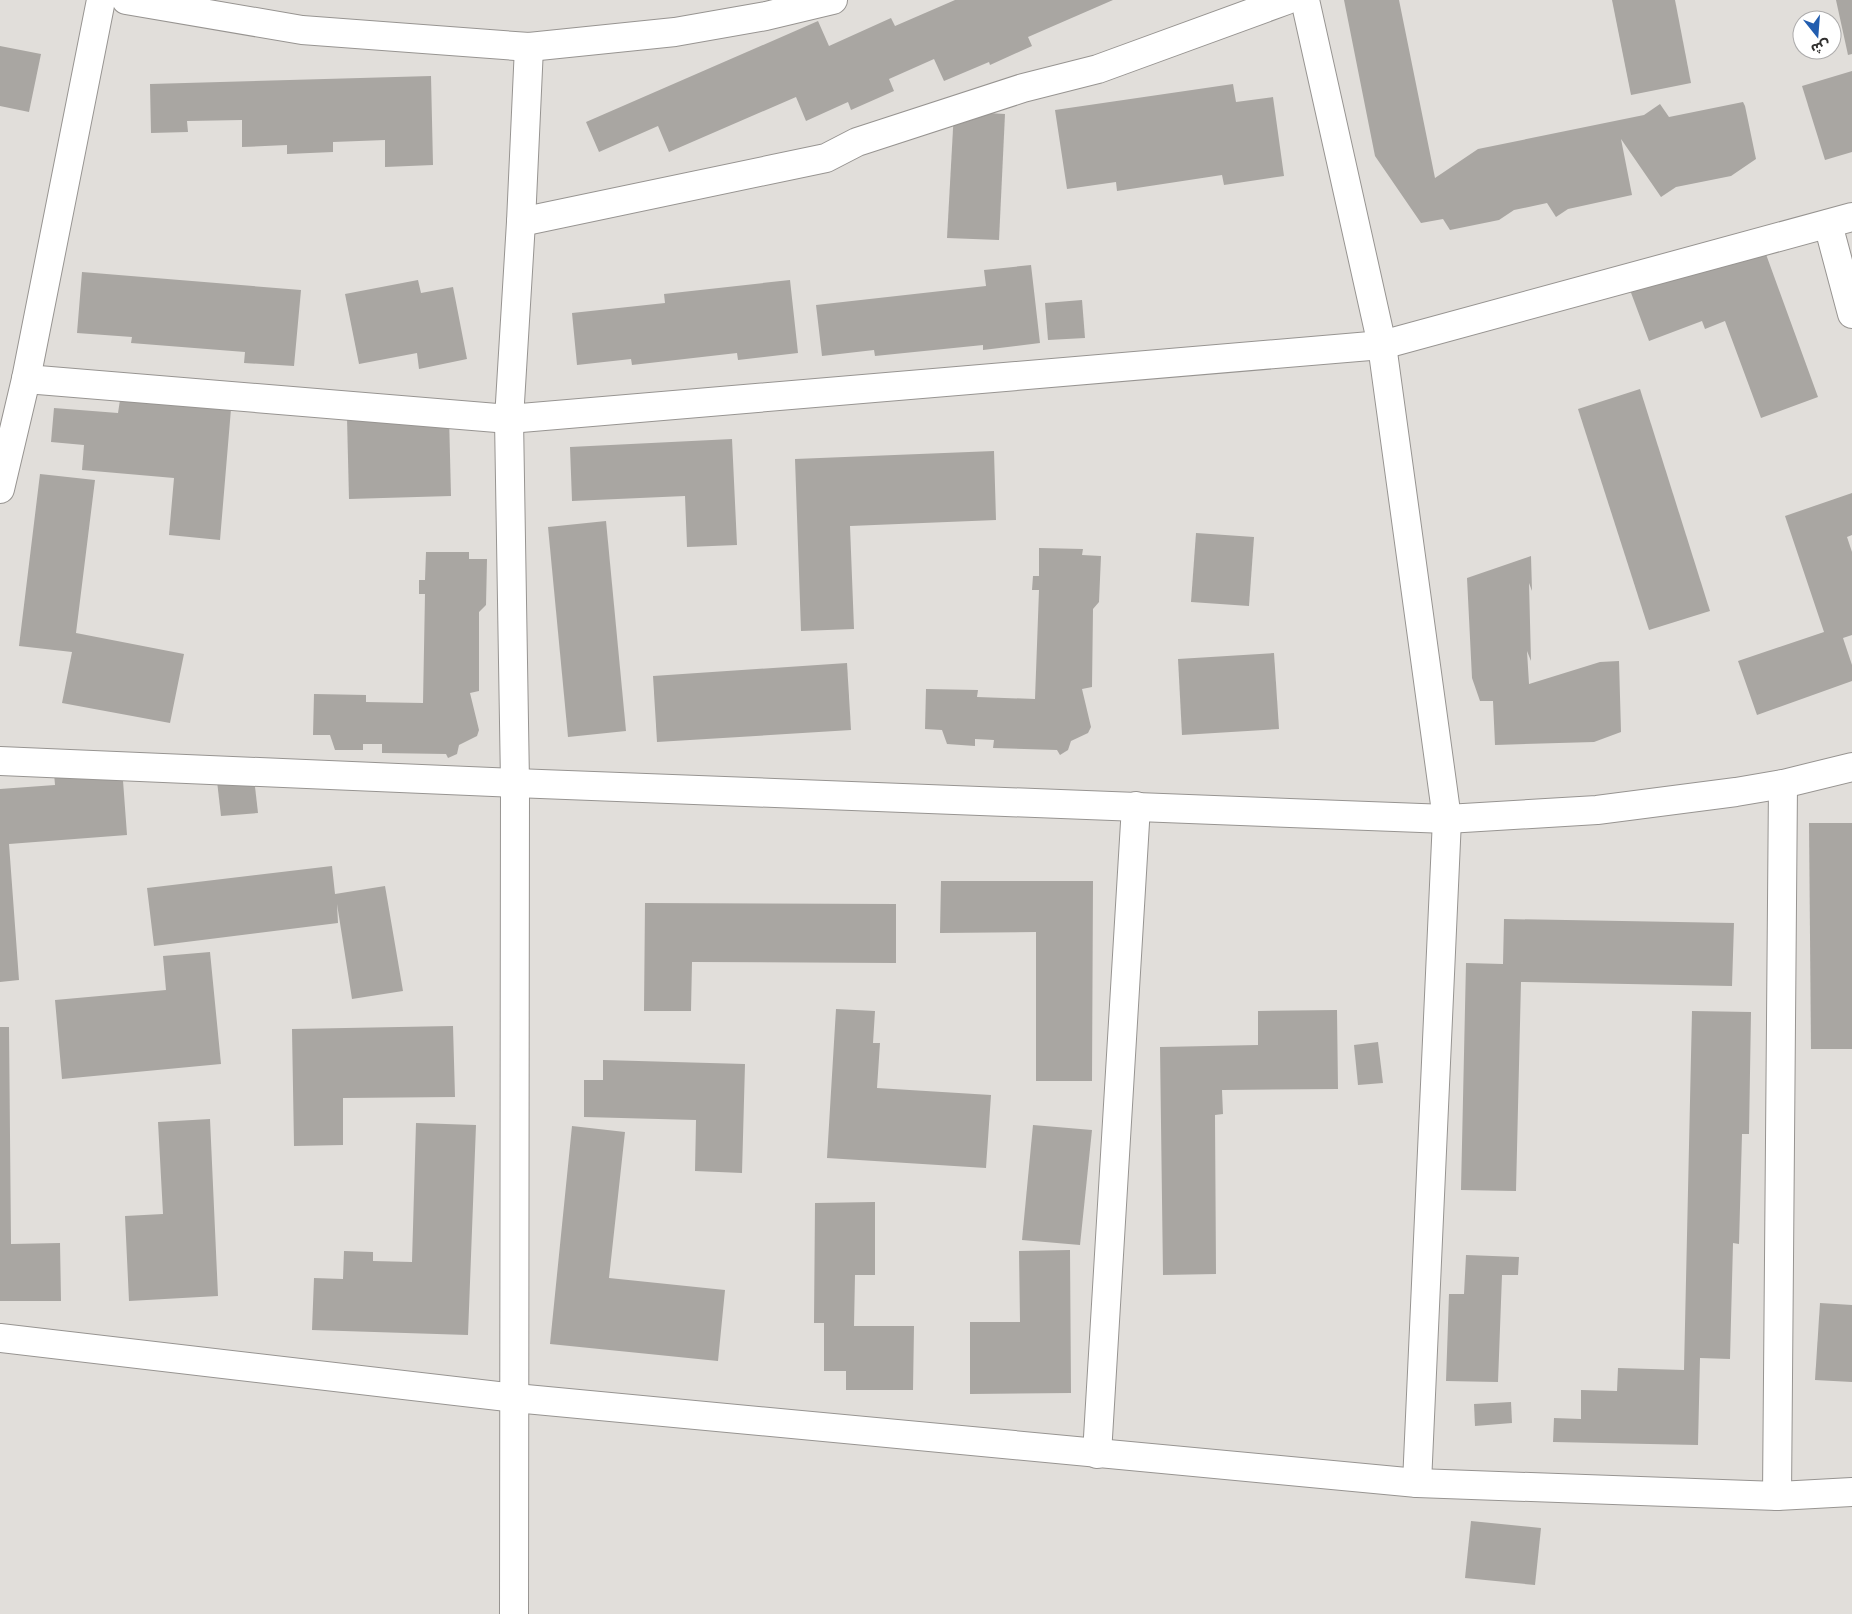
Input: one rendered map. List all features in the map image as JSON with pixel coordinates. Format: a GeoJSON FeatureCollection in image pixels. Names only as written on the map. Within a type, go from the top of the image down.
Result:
{"type":"FeatureCollection","features":[{"type":"Feature","properties":{"kind":"street"},"geometry":{"type":"LineString","coordinates":[[0,489],[26,379],[102,0]]}},
{"type":"Feature","properties":{"kind":"street"},"geometry":{"type":"LineString","coordinates":[[126,0],[302,30],[528,47],[674,32],[766,16],[834,0]]}},
{"type":"Feature","properties":{"kind":"street"},"geometry":{"type":"LineString","coordinates":[[521,222],[826,158],[857,142],[1023,88],[1098,69],[1287,0]]}},
{"type":"Feature","properties":{"kind":"street"},"geometry":{"type":"LineString","coordinates":[[1305,0],[1382,345],[1447,818],[1417,1483]]}},
{"type":"Feature","properties":{"kind":"street"},"geometry":{"type":"LineString","coordinates":[[514,1614],[516,783],[509,419],[521,222],[528,47]]}},
{"type":"Feature","properties":{"kind":"street"},"geometry":{"type":"LineString","coordinates":[[26,379],[509,419],[1382,345],[1840,220],[1852,314]]}},
{"type":"Feature","properties":{"kind":"street"},"geometry":{"type":"LineString","coordinates":[[0,761],[516,783],[1447,818],[1597,810],[1736,792],[1783,784],[1852,767]]}},
{"type":"Feature","properties":{"kind":"street"},"geometry":{"type":"LineString","coordinates":[[1777,1496],[1783,784]]}},
{"type":"Feature","properties":{"kind":"street"},"geometry":{"type":"LineString","coordinates":[[1097,1454],[1136,806]]}},
{"type":"Feature","properties":{"kind":"street"},"geometry":{"type":"LineString","coordinates":[[0,1338],[515,1398],[1417,1483],[1777,1496],[1852,1492]]}},
{"type":"Feature","properties":{"kind":"building"},"geometry":{"type":"Polygon","coordinates":[[[955,0],[1113,0],[1028,37],[1032,46],[990,65],[989,62],[944,81],[934,59],[889,79],[894,91],[851,110],[848,102],[806,121],[796,97],[669,152],[658,126],[599,152],[586,122],[818,21],[829,46],[891,18],[895,26],[955,0]]]}},
{"type":"Feature","properties":{"kind":"building"},"geometry":{"type":"Polygon","coordinates":[[[1344,0],[1399,0],[1435,178],[1478,149],[1644,115],[1660,104],[1669,117],[1743,102],[1756,159],[1731,176],[1676,187],[1661,197],[1621,139],[1632,195],[1568,209],[1556,217],[1547,203],[1514,210],[1499,220],[1450,230],[1443,219],[1421,223],[1375,156],[1344,0]]]}},
{"type":"Feature","properties":{"kind":"building"},"geometry":{"type":"Polygon","coordinates":[[[1612,0],[1675,0],[1691,83],[1631,95],[1612,0]]]}},
{"type":"Feature","properties":{"kind":"building"},"geometry":{"type":"Polygon","coordinates":[[[1836,0],[1852,0],[1852,54],[1848,55],[1842,28],[1842,10],[1838,10],[1836,0]]]}},
{"type":"Feature","properties":{"kind":"building"},"geometry":{"type":"Polygon","coordinates":[[[0,46],[41,54],[29,112],[0,106],[0,46]]]}},
{"type":"Feature","properties":{"kind":"building"},"geometry":{"type":"Polygon","coordinates":[[[1852,71],[1852,152],[1825,160],[1802,86],[1852,71]]]}},
{"type":"Feature","properties":{"kind":"building"},"geometry":{"type":"Polygon","coordinates":[[[431,76],[433,165],[385,167],[385,140],[333,142],[333,152],[287,154],[287,145],[242,147],[242,120],[187,121],[188,132],[151,133],[150,84],[431,76]]]}},
{"type":"Feature","properties":{"kind":"building"},"geometry":{"type":"Polygon","coordinates":[[[1233,84],[1236,102],[1273,97],[1284,176],[1224,185],[1222,175],[1117,191],[1116,182],[1067,189],[1055,110],[1233,84]]]}},
{"type":"Feature","properties":{"kind":"building"},"geometry":{"type":"Polygon","coordinates":[[[954,111],[1005,114],[999,240],[947,238],[954,111]]]}},
{"type":"Feature","properties":{"kind":"building"},"geometry":{"type":"Polygon","coordinates":[[[1729,236],[1736,256],[1763,246],[1818,397],[1761,418],[1725,321],[1705,329],[1702,321],[1649,341],[1624,274],[1729,236]]]}},
{"type":"Feature","properties":{"kind":"building"},"geometry":{"type":"Polygon","coordinates":[[[1031,265],[1040,343],[983,350],[983,345],[875,356],[874,350],[822,356],[816,305],[986,286],[984,270],[1031,265]]]}},
{"type":"Feature","properties":{"kind":"building"},"geometry":{"type":"Polygon","coordinates":[[[82,272],[301,290],[294,366],[244,363],[245,352],[131,343],[132,337],[77,333],[82,272]]]}},
{"type":"Feature","properties":{"kind":"building"},"geometry":{"type":"Polygon","coordinates":[[[418,280],[421,293],[453,287],[467,359],[419,369],[417,353],[359,364],[345,294],[418,280]]]}},
{"type":"Feature","properties":{"kind":"building"},"geometry":{"type":"Polygon","coordinates":[[[790,280],[798,353],[738,360],[737,353],[632,365],[631,359],[577,365],[572,313],[665,303],[664,294],[790,280]]]}},
{"type":"Feature","properties":{"kind":"building"},"geometry":{"type":"Polygon","coordinates":[[[1082,300],[1085,338],[1048,340],[1045,303],[1082,300]]]}},
{"type":"Feature","properties":{"kind":"building"},"geometry":{"type":"Polygon","coordinates":[[[1640,389],[1710,611],[1649,630],[1578,409],[1640,389]]]}},
{"type":"Feature","properties":{"kind":"building"},"geometry":{"type":"Polygon","coordinates":[[[120,400],[231,409],[220,540],[169,535],[174,478],[82,470],[84,445],[51,442],[54,408],[118,413],[120,400]]]}},
{"type":"Feature","properties":{"kind":"building"},"geometry":{"type":"Polygon","coordinates":[[[449,416],[451,496],[349,499],[347,418],[449,416]]]}},
{"type":"Feature","properties":{"kind":"building"},"geometry":{"type":"Polygon","coordinates":[[[732,439],[737,545],[687,547],[685,496],[572,501],[570,447],[732,439]]]}},
{"type":"Feature","properties":{"kind":"building"},"geometry":{"type":"Polygon","coordinates":[[[994,451],[996,520],[850,526],[854,629],[801,631],[795,459],[994,451]]]}},
{"type":"Feature","properties":{"kind":"building"},"geometry":{"type":"Polygon","coordinates":[[[40,474],[95,480],[76,633],[184,654],[170,723],[62,703],[72,652],[19,646],[40,474]]]}},
{"type":"Feature","properties":{"kind":"building"},"geometry":{"type":"Polygon","coordinates":[[[1852,493],[1852,535],[1847,537],[1852,552],[1852,635],[1843,638],[1852,665],[1852,681],[1757,715],[1738,661],[1824,632],[1785,516],[1852,493]]]}},
{"type":"Feature","properties":{"kind":"building"},"geometry":{"type":"Polygon","coordinates":[[[606,521],[626,731],[568,737],[548,527],[606,521]]]}},
{"type":"Feature","properties":{"kind":"building"},"geometry":{"type":"Polygon","coordinates":[[[1196,533],[1254,537],[1249,606],[1191,602],[1196,533]]]}},
{"type":"Feature","properties":{"kind":"building"},"geometry":{"type":"Polygon","coordinates":[[[1039,548],[1083,549],[1082,555],[1101,556],[1099,602],[1093,609],[1092,687],[1082,689],[1091,727],[1088,733],[1071,741],[1068,750],[1060,755],[1057,750],[993,748],[994,740],[975,739],[975,746],[947,744],[942,730],[925,729],[926,689],[978,690],[977,697],[1035,699],[1039,590],[1032,590],[1033,576],[1039,576],[1039,548]]]}},
{"type":"Feature","properties":{"kind":"building"},"geometry":{"type":"Polygon","coordinates":[[[426,552],[469,552],[469,559],[487,559],[486,605],[479,612],[479,691],[470,693],[479,730],[477,736],[459,745],[457,754],[448,758],[446,754],[382,753],[382,744],[363,744],[363,750],[335,750],[330,735],[313,735],[314,694],[366,695],[366,702],[423,703],[425,594],[419,594],[419,580],[425,580],[426,552]]]}},
{"type":"Feature","properties":{"kind":"building"},"geometry":{"type":"Polygon","coordinates":[[[1531,556],[1532,591],[1529,583],[1531,661],[1527,651],[1529,684],[1600,662],[1619,661],[1621,732],[1594,742],[1495,745],[1493,701],[1480,701],[1472,678],[1467,578],[1531,556]]]}},
{"type":"Feature","properties":{"kind":"building"},"geometry":{"type":"Polygon","coordinates":[[[1274,653],[1279,729],[1182,735],[1178,659],[1274,653]]]}},
{"type":"Feature","properties":{"kind":"building"},"geometry":{"type":"Polygon","coordinates":[[[847,663],[851,730],[657,742],[653,676],[847,663]]]}},
{"type":"Feature","properties":{"kind":"building"},"geometry":{"type":"Polygon","coordinates":[[[122,767],[127,835],[9,844],[19,980],[0,982],[0,789],[55,785],[54,773],[122,767]]]}},
{"type":"Feature","properties":{"kind":"building"},"geometry":{"type":"Polygon","coordinates":[[[254,778],[258,813],[221,816],[217,781],[254,778]]]}},
{"type":"Feature","properties":{"kind":"building"},"geometry":{"type":"Polygon","coordinates":[[[1809,823],[1852,823],[1852,1049],[1811,1049],[1809,823]]]}},
{"type":"Feature","properties":{"kind":"building"},"geometry":{"type":"Polygon","coordinates":[[[332,866],[335,894],[385,886],[403,991],[352,999],[337,904],[338,923],[154,946],[147,888],[332,866]]]}},
{"type":"Feature","properties":{"kind":"building"},"geometry":{"type":"Polygon","coordinates":[[[941,881],[1093,881],[1092,1081],[1036,1081],[1036,932],[940,933],[941,881]]]}},
{"type":"Feature","properties":{"kind":"building"},"geometry":{"type":"Polygon","coordinates":[[[645,903],[896,904],[896,963],[692,962],[691,1011],[644,1011],[645,903]]]}},
{"type":"Feature","properties":{"kind":"building"},"geometry":{"type":"Polygon","coordinates":[[[1504,919],[1734,923],[1732,986],[1521,982],[1516,1191],[1461,1190],[1466,963],[1503,964],[1504,919]]]}},
{"type":"Feature","properties":{"kind":"building"},"geometry":{"type":"Polygon","coordinates":[[[210,952],[221,1064],[62,1079],[55,1000],[166,990],[163,956],[210,952]]]}},
{"type":"Feature","properties":{"kind":"building"},"geometry":{"type":"Polygon","coordinates":[[[836,1009],[875,1011],[873,1043],[880,1043],[877,1088],[991,1095],[986,1168],[827,1158],[836,1009]]]}},
{"type":"Feature","properties":{"kind":"building"},"geometry":{"type":"Polygon","coordinates":[[[1337,1010],[1338,1089],[1222,1090],[1223,1114],[1215,1115],[1216,1274],[1163,1275],[1160,1047],[1258,1045],[1258,1011],[1337,1010]]]}},
{"type":"Feature","properties":{"kind":"building"},"geometry":{"type":"Polygon","coordinates":[[[1692,1011],[1751,1012],[1749,1134],[1742,1134],[1739,1244],[1733,1243],[1730,1359],[1700,1358],[1698,1445],[1553,1442],[1554,1418],[1581,1419],[1581,1390],[1617,1391],[1618,1368],[1684,1370],[1692,1011]]]}},
{"type":"Feature","properties":{"kind":"building"},"geometry":{"type":"Polygon","coordinates":[[[453,1026],[455,1097],[343,1098],[343,1145],[294,1146],[292,1029],[453,1026]]]}},
{"type":"Feature","properties":{"kind":"building"},"geometry":{"type":"Polygon","coordinates":[[[0,1027],[9,1027],[11,1244],[60,1243],[61,1301],[0,1301],[0,1027]]]}},
{"type":"Feature","properties":{"kind":"building"},"geometry":{"type":"Polygon","coordinates":[[[1378,1042],[1383,1083],[1358,1085],[1354,1045],[1378,1042]]]}},
{"type":"Feature","properties":{"kind":"building"},"geometry":{"type":"Polygon","coordinates":[[[603,1060],[745,1064],[742,1173],[695,1171],[696,1120],[584,1117],[584,1080],[603,1080],[603,1060]]]}},
{"type":"Feature","properties":{"kind":"building"},"geometry":{"type":"Polygon","coordinates":[[[210,1119],[218,1296],[129,1301],[125,1216],[163,1214],[158,1122],[210,1119]]]}},
{"type":"Feature","properties":{"kind":"building"},"geometry":{"type":"Polygon","coordinates":[[[416,1123],[476,1125],[468,1335],[312,1330],[314,1278],[343,1279],[344,1251],[373,1252],[373,1261],[412,1262],[416,1123]]]}},
{"type":"Feature","properties":{"kind":"building"},"geometry":{"type":"Polygon","coordinates":[[[1033,1125],[1092,1130],[1080,1245],[1022,1240],[1033,1125]]]}},
{"type":"Feature","properties":{"kind":"building"},"geometry":{"type":"Polygon","coordinates":[[[572,1126],[625,1132],[609,1278],[725,1290],[718,1361],[550,1344],[572,1126]]]}},
{"type":"Feature","properties":{"kind":"building"},"geometry":{"type":"Polygon","coordinates":[[[875,1202],[875,1275],[855,1275],[854,1326],[914,1326],[913,1390],[846,1390],[846,1371],[824,1371],[824,1323],[814,1323],[815,1203],[875,1202]]]}},
{"type":"Feature","properties":{"kind":"building"},"geometry":{"type":"Polygon","coordinates":[[[1070,1250],[1071,1393],[970,1394],[970,1322],[1020,1322],[1019,1251],[1070,1250]]]}},
{"type":"Feature","properties":{"kind":"building"},"geometry":{"type":"Polygon","coordinates":[[[1466,1255],[1519,1257],[1518,1275],[1502,1275],[1498,1382],[1446,1381],[1449,1294],[1464,1294],[1466,1255]]]}},
{"type":"Feature","properties":{"kind":"building"},"geometry":{"type":"Polygon","coordinates":[[[1820,1303],[1852,1305],[1852,1382],[1815,1380],[1820,1303]]]}},
{"type":"Feature","properties":{"kind":"building"},"geometry":{"type":"Polygon","coordinates":[[[1511,1402],[1512,1423],[1475,1426],[1474,1404],[1511,1402]]]}},
{"type":"Feature","properties":{"kind":"building"},"geometry":{"type":"Polygon","coordinates":[[[1471,1521],[1541,1528],[1535,1585],[1465,1578],[1471,1521]]]}}]}
